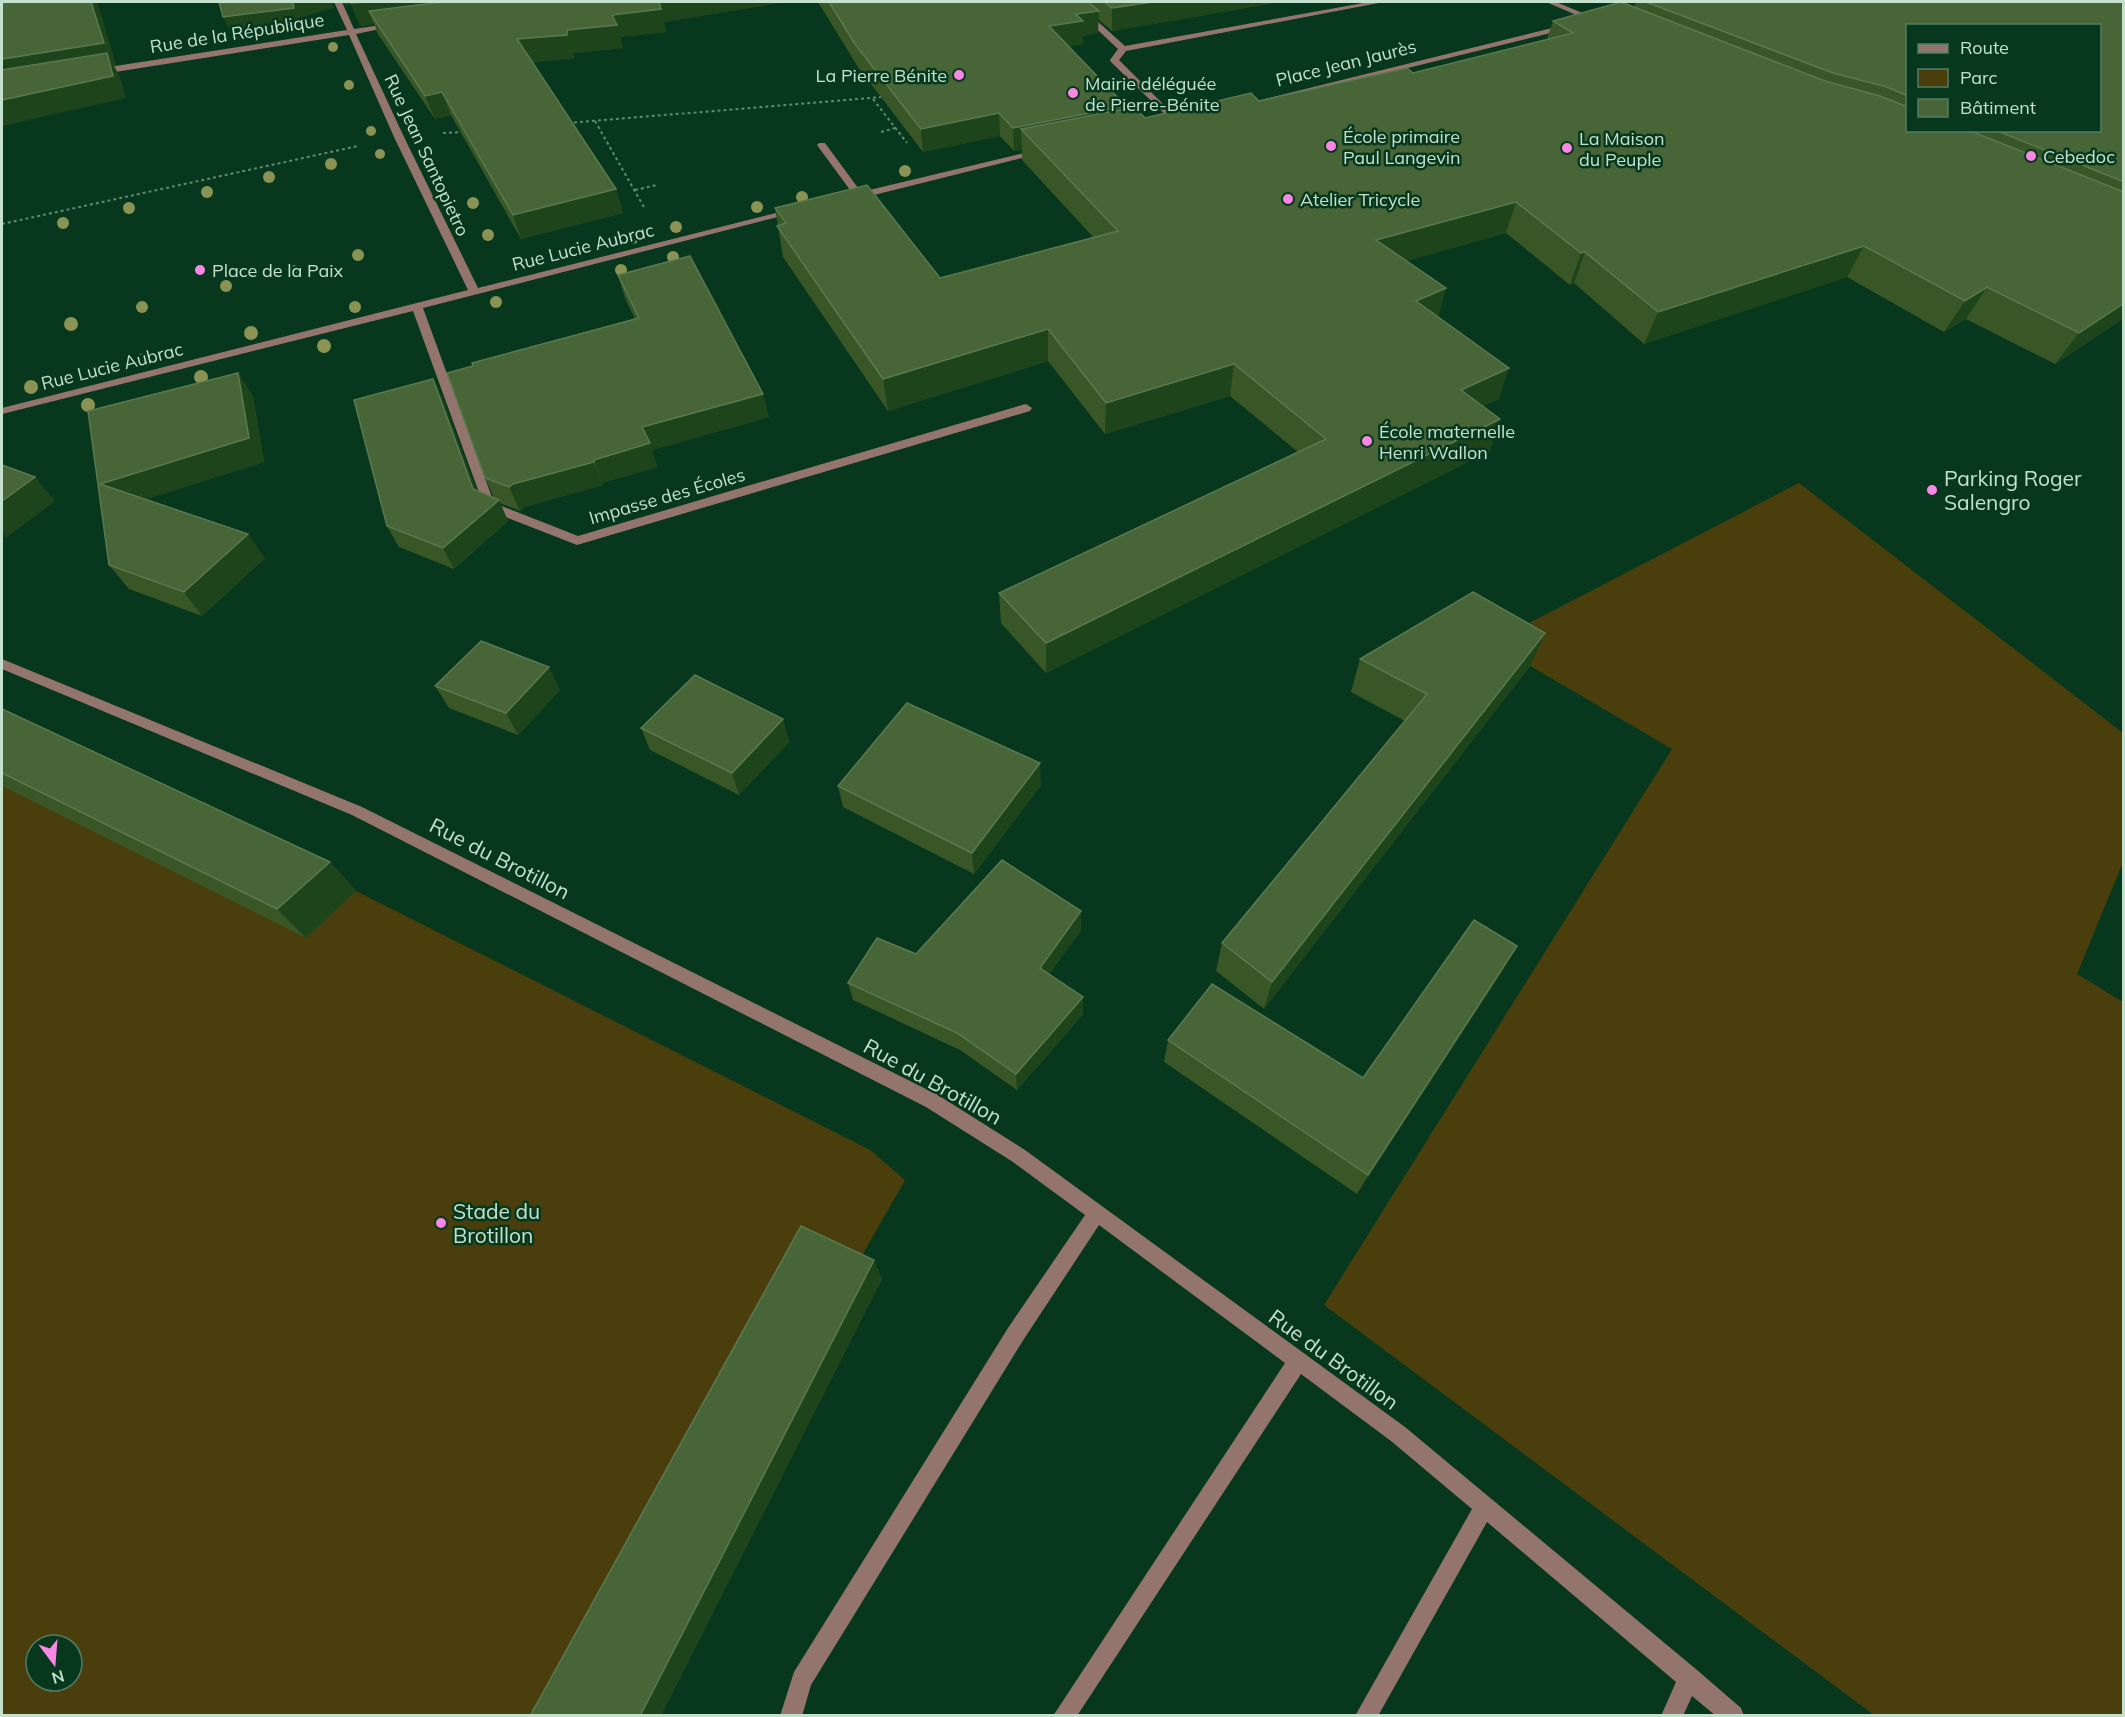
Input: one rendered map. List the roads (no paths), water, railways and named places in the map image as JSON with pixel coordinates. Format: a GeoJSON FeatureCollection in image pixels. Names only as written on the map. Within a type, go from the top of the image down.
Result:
{"type":"FeatureCollection","features":[{"type":"Feature","properties":{"kind":"street","name":"Rue Jean Santopietro"},"geometry":{"type":"LineString","coordinates":[[338,2],[399,137],[474,291]]}},
{"type":"Feature","properties":{"kind":"street"},"geometry":{"type":"LineString","coordinates":[[1072,2],[1123,49]]}},
{"type":"Feature","properties":{"kind":"street"},"geometry":{"type":"LineString","coordinates":[[1173,119],[1114,60],[1123,49],[1380,2]]}},
{"type":"Feature","properties":{"kind":"street"},"geometry":{"type":"LineString","coordinates":[[1550,2],[1606,24]]}},
{"type":"Feature","properties":{"kind":"street","name":"Place Jean Jaurès"},"geometry":{"type":"LineString","coordinates":[[1258,102],[1595,20]]}},
{"type":"Feature","properties":{"kind":"street","name":"Rue de la République"},"geometry":{"type":"LineString","coordinates":[[91,73],[406,24]]}},
{"type":"Feature","properties":{"kind":"street"},"geometry":{"type":"LineString","coordinates":[[822,145],[859,196]]}},
{"type":"Feature","properties":{"kind":"street"},"geometry":{"type":"LineString","coordinates":[[848,199],[1049,150]]}},
{"type":"Feature","properties":{"kind":"street","name":"Rue Lucie Aubrac"},"geometry":{"type":"LineString","coordinates":[[2,411],[802,210]]}},
{"type":"Feature","properties":{"kind":"street","name":"Impasse des Écoles"},"geometry":{"type":"LineString","coordinates":[[417,307],[489,506],[577,541],[1026,408]]}},
{"type":"Feature","properties":{"kind":"street","name":"Rue du Brotillon"},"geometry":{"type":"LineString","coordinates":[[2,664],[379,821],[932,1101],[1019,1156],[1398,1434],[1733,1716]]}},
{"type":"Feature","properties":{"kind":"street"},"geometry":{"type":"LineString","coordinates":[[791,1716],[802,1680],[1015,1335],[1096,1214]]}},
{"type":"Feature","properties":{"kind":"street"},"geometry":{"type":"LineString","coordinates":[[1064,1716],[1298,1361]]}},
{"type":"Feature","properties":{"kind":"street"},"geometry":{"type":"LineString","coordinates":[[1366,1716],[1484,1507]]}},
{"type":"Feature","properties":{"kind":"street"},"geometry":{"type":"LineString","coordinates":[[1672,1716],[1689,1678]]}},
{"type":"Feature","properties":{"kind":"place","name":"La Pierre Bénite"},"geometry":{"type":"Point","coordinates":[959,75]}},
{"type":"Feature","properties":{"kind":"place","name":"Mairie déléguée de Pierre-Bénite"},"geometry":{"type":"Point","coordinates":[1073,93]}},
{"type":"Feature","properties":{"kind":"place","name":"École primaire Paul Langevin"},"geometry":{"type":"Point","coordinates":[1331,146]}},
{"type":"Feature","properties":{"kind":"place","name":"La Maison du Peuple"},"geometry":{"type":"Point","coordinates":[1567,148]}},
{"type":"Feature","properties":{"kind":"place","name":"Cebedoc"},"geometry":{"type":"Point","coordinates":[2031,156]}},
{"type":"Feature","properties":{"kind":"place","name":"Atelier Tricycle"},"geometry":{"type":"Point","coordinates":[1288,199]}},
{"type":"Feature","properties":{"kind":"place","name":"Place de la Paix"},"geometry":{"type":"Point","coordinates":[200,270]}},
{"type":"Feature","properties":{"kind":"place","name":"École maternelle Henri Wallon"},"geometry":{"type":"Point","coordinates":[1367,441]}},
{"type":"Feature","properties":{"kind":"place","name":"Parking Roger Salengro"},"geometry":{"type":"Point","coordinates":[1932,490]}},
{"type":"Feature","properties":{"kind":"place","name":"Stade du Brotillon"},"geometry":{"type":"Point","coordinates":[441,1223]}}]}
